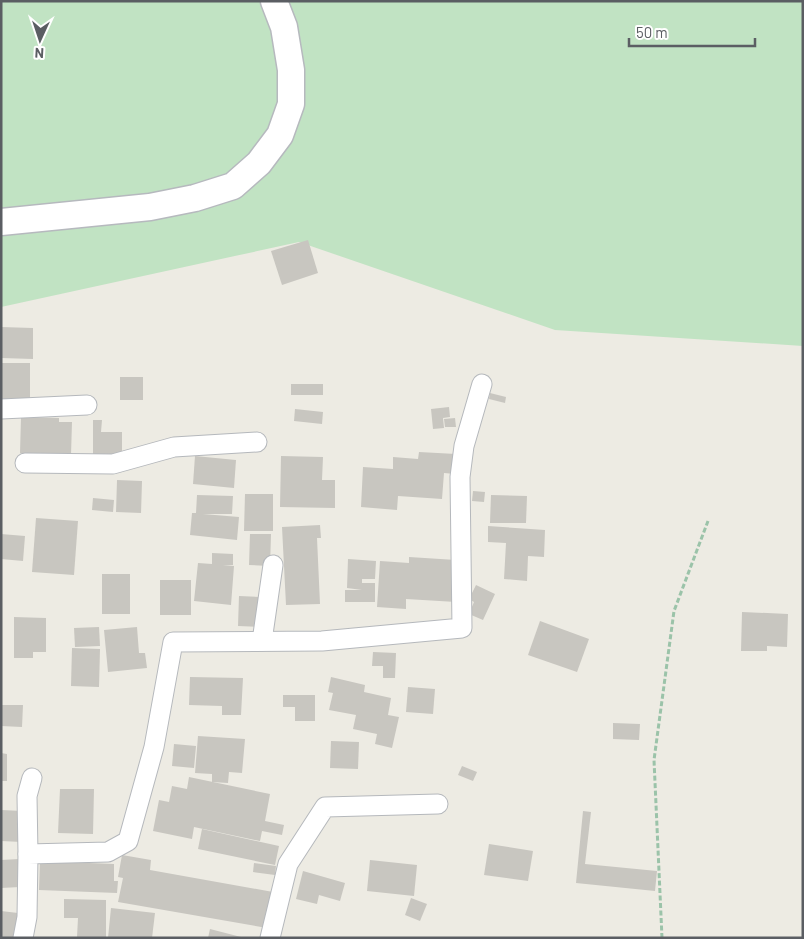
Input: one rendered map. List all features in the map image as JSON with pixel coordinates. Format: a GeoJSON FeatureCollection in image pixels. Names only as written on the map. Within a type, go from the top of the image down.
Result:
{"type":"FeatureCollection","features":[{"type":"Feature","properties":{"kind":"main road"},"geometry":{"type":"LineString","coordinates":[[1,222],[150,207],[195,198],[233,186],[259,163],[280,135],[291,104],[291,70],[284,26],[274,1]]}},
{"type":"Feature","properties":{"kind":"street"},"geometry":{"type":"LineString","coordinates":[[28,854],[108,852],[128,841],[154,748],[173,642],[322,641],[462,628],[460,477],[464,446],[482,384]]}},
{"type":"Feature","properties":{"kind":"street"},"geometry":{"type":"LineString","coordinates":[[1,409],[86,405]]}},
{"type":"Feature","properties":{"kind":"street"},"geometry":{"type":"LineString","coordinates":[[25,463],[113,464],[174,447],[257,442]]}},
{"type":"Feature","properties":{"kind":"street"},"geometry":{"type":"LineString","coordinates":[[262,641],[273,564]]}},
{"type":"Feature","properties":{"kind":"street"},"geometry":{"type":"LineString","coordinates":[[23,938],[27,917],[27,796],[32,778]]}},
{"type":"Feature","properties":{"kind":"street"},"geometry":{"type":"LineString","coordinates":[[270,938],[288,864],[325,807],[438,804]]}},
{"type":"Feature","properties":{"kind":"path"},"geometry":{"type":"LineString","coordinates":[[662,938],[654,760],[674,611],[708,521]]}},
{"type":"Feature","properties":{"kind":"green space"},"geometry":{"type":"Polygon","coordinates":[[[1,1],[803,1],[803,346],[555,330],[299,242],[1,307],[1,1]]]}},
{"type":"Feature","properties":{"kind":"building"},"geometry":{"type":"Polygon","coordinates":[[[308,240],[318,273],[282,285],[271,251],[308,240]]]}},
{"type":"Feature","properties":{"kind":"building"},"geometry":{"type":"Polygon","coordinates":[[[1,327],[33,328],[33,359],[1,358],[1,327]]]}},
{"type":"Feature","properties":{"kind":"building"},"geometry":{"type":"Polygon","coordinates":[[[1,363],[30,363],[30,402],[1,402],[1,363]]]}},
{"type":"Feature","properties":{"kind":"building"},"geometry":{"type":"Polygon","coordinates":[[[120,377],[143,377],[143,400],[120,400],[120,377]]]}},
{"type":"Feature","properties":{"kind":"building"},"geometry":{"type":"Polygon","coordinates":[[[291,384],[323,384],[323,395],[291,395],[291,384]]]}},
{"type":"Feature","properties":{"kind":"building"},"geometry":{"type":"Polygon","coordinates":[[[490,393],[506,397],[505,403],[489,399],[490,393]]]}},
{"type":"Feature","properties":{"kind":"building"},"geometry":{"type":"Polygon","coordinates":[[[449,407],[450,417],[443,418],[444,428],[433,429],[431,409],[449,407]]]}},
{"type":"Feature","properties":{"kind":"building"},"geometry":{"type":"Polygon","coordinates":[[[295,409],[323,412],[322,424],[294,421],[295,409]]]}},
{"type":"Feature","properties":{"kind":"building"},"geometry":{"type":"Polygon","coordinates":[[[21,417],[59,418],[59,422],[72,422],[71,455],[20,453],[21,417]]]}},
{"type":"Feature","properties":{"kind":"building"},"geometry":{"type":"Polygon","coordinates":[[[455,418],[456,427],[445,427],[444,419],[455,418]]]}},
{"type":"Feature","properties":{"kind":"building"},"geometry":{"type":"Polygon","coordinates":[[[93,420],[102,420],[101,432],[122,432],[122,455],[93,454],[93,420]]]}},
{"type":"Feature","properties":{"kind":"building"},"geometry":{"type":"Polygon","coordinates":[[[419,452],[456,454],[455,474],[444,473],[442,499],[398,496],[397,510],[361,507],[363,467],[393,469],[393,457],[418,459],[419,452]]]}},
{"type":"Feature","properties":{"kind":"building"},"geometry":{"type":"Polygon","coordinates":[[[195,456],[236,460],[234,488],[193,484],[195,456]]]}},
{"type":"Feature","properties":{"kind":"building"},"geometry":{"type":"Polygon","coordinates":[[[281,456],[323,457],[322,480],[335,480],[335,508],[280,507],[281,456]]]}},
{"type":"Feature","properties":{"kind":"building"},"geometry":{"type":"Polygon","coordinates":[[[117,480],[142,481],[141,513],[116,512],[117,480]]]}},
{"type":"Feature","properties":{"kind":"building"},"geometry":{"type":"Polygon","coordinates":[[[473,491],[485,492],[484,502],[472,501],[473,491]]]}},
{"type":"Feature","properties":{"kind":"building"},"geometry":{"type":"Polygon","coordinates":[[[245,494],[273,494],[273,531],[244,531],[245,494]]]}},
{"type":"Feature","properties":{"kind":"building"},"geometry":{"type":"Polygon","coordinates":[[[197,495],[233,496],[232,514],[203,514],[239,517],[237,540],[190,535],[192,513],[196,513],[197,495]]]}},
{"type":"Feature","properties":{"kind":"building"},"geometry":{"type":"Polygon","coordinates":[[[491,495],[527,496],[526,523],[490,523],[491,495]]]}},
{"type":"Feature","properties":{"kind":"building"},"geometry":{"type":"Polygon","coordinates":[[[93,498],[114,500],[113,512],[92,510],[93,498]]]}},
{"type":"Feature","properties":{"kind":"building"},"geometry":{"type":"Polygon","coordinates":[[[36,518],[78,521],[74,575],[32,572],[36,518]]]}},
{"type":"Feature","properties":{"kind":"building"},"geometry":{"type":"Polygon","coordinates":[[[320,525],[321,538],[317,538],[320,604],[286,605],[282,527],[320,525]]]}},
{"type":"Feature","properties":{"kind":"building"},"geometry":{"type":"Polygon","coordinates":[[[488,526],[545,530],[544,557],[528,556],[527,581],[504,579],[506,543],[488,542],[488,526]]]}},
{"type":"Feature","properties":{"kind":"building"},"geometry":{"type":"Polygon","coordinates":[[[1,534],[25,536],[23,561],[1,559],[1,534]]]}},
{"type":"Feature","properties":{"kind":"building"},"geometry":{"type":"Polygon","coordinates":[[[250,534],[271,534],[270,566],[249,565],[250,534]]]}},
{"type":"Feature","properties":{"kind":"building"},"geometry":{"type":"Polygon","coordinates":[[[212,553],[233,554],[233,565],[223,565],[234,566],[231,605],[194,601],[198,563],[212,564],[212,553]]]}},
{"type":"Feature","properties":{"kind":"building"},"geometry":{"type":"Polygon","coordinates":[[[409,557],[456,560],[456,602],[406,599],[406,609],[377,607],[380,561],[409,563],[409,557]]]}},
{"type":"Feature","properties":{"kind":"building"},"geometry":{"type":"Polygon","coordinates":[[[348,559],[376,561],[375,579],[362,579],[362,583],[375,583],[375,602],[345,602],[345,590],[362,590],[347,588],[348,559]]]}},
{"type":"Feature","properties":{"kind":"building"},"geometry":{"type":"Polygon","coordinates":[[[102,574],[130,574],[130,614],[102,614],[102,574]]]}},
{"type":"Feature","properties":{"kind":"building"},"geometry":{"type":"Polygon","coordinates":[[[160,580],[191,580],[191,615],[160,615],[160,580]]]}},
{"type":"Feature","properties":{"kind":"building"},"geometry":{"type":"Polygon","coordinates":[[[476,585],[495,594],[483,620],[469,614],[474,602],[469,599],[476,585]]]}},
{"type":"Feature","properties":{"kind":"building"},"geometry":{"type":"Polygon","coordinates":[[[239,596],[261,597],[260,627],[238,626],[239,596]]]}},
{"type":"Feature","properties":{"kind":"building"},"geometry":{"type":"Polygon","coordinates":[[[742,612],[788,614],[787,647],[767,646],[767,651],[741,651],[742,612]]]}},
{"type":"Feature","properties":{"kind":"building"},"geometry":{"type":"Polygon","coordinates":[[[14,617],[46,618],[46,652],[33,652],[33,658],[14,658],[14,617]]]}},
{"type":"Feature","properties":{"kind":"building"},"geometry":{"type":"Polygon","coordinates":[[[540,621],[589,639],[577,672],[528,655],[540,621]]]}},
{"type":"Feature","properties":{"kind":"building"},"geometry":{"type":"Polygon","coordinates":[[[99,627],[100,646],[75,647],[74,628],[99,627]]]}},
{"type":"Feature","properties":{"kind":"building"},"geometry":{"type":"Polygon","coordinates":[[[137,627],[139,653],[145,653],[147,668],[108,672],[104,630],[137,627]]]}},
{"type":"Feature","properties":{"kind":"building"},"geometry":{"type":"Polygon","coordinates":[[[72,648],[100,649],[99,687],[71,686],[72,648]]]}},
{"type":"Feature","properties":{"kind":"building"},"geometry":{"type":"Polygon","coordinates":[[[373,652],[396,653],[395,678],[383,678],[383,666],[372,666],[373,652]]]}},
{"type":"Feature","properties":{"kind":"building"},"geometry":{"type":"Polygon","coordinates":[[[190,677],[243,678],[241,715],[222,715],[222,706],[189,705],[190,677]]]}},
{"type":"Feature","properties":{"kind":"building"},"geometry":{"type":"Polygon","coordinates":[[[331,677],[365,685],[364,692],[391,698],[388,715],[399,717],[392,748],[375,744],[377,734],[353,729],[356,715],[329,710],[333,693],[328,692],[331,677]]]}},
{"type":"Feature","properties":{"kind":"building"},"geometry":{"type":"Polygon","coordinates":[[[408,687],[435,689],[433,714],[406,712],[408,687]]]}},
{"type":"Feature","properties":{"kind":"building"},"geometry":{"type":"Polygon","coordinates":[[[283,695],[315,695],[315,721],[295,721],[295,707],[283,707],[283,695]]]}},
{"type":"Feature","properties":{"kind":"building"},"geometry":{"type":"Polygon","coordinates":[[[1,705],[23,705],[22,727],[1,726],[1,705]]]}},
{"type":"Feature","properties":{"kind":"building"},"geometry":{"type":"Polygon","coordinates":[[[613,723],[640,724],[639,740],[613,739],[613,723]]]}},
{"type":"Feature","properties":{"kind":"building"},"geometry":{"type":"Polygon","coordinates":[[[198,736],[245,739],[242,773],[229,772],[228,783],[212,782],[212,774],[195,773],[198,736]]]}},
{"type":"Feature","properties":{"kind":"building"},"geometry":{"type":"Polygon","coordinates":[[[331,741],[359,742],[358,769],[330,768],[331,741]]]}},
{"type":"Feature","properties":{"kind":"building"},"geometry":{"type":"Polygon","coordinates":[[[174,744],[196,746],[194,768],[172,766],[174,744]]]}},
{"type":"Feature","properties":{"kind":"building"},"geometry":{"type":"Polygon","coordinates":[[[1,753],[7,754],[7,781],[1,781],[1,753]]]}},
{"type":"Feature","properties":{"kind":"building"},"geometry":{"type":"Polygon","coordinates":[[[462,766],[477,772],[473,781],[458,775],[462,766]]]}},
{"type":"Feature","properties":{"kind":"building"},"geometry":{"type":"Polygon","coordinates":[[[189,777],[270,794],[265,821],[284,825],[282,835],[262,831],[260,841],[194,827],[192,839],[153,831],[159,800],[169,802],[172,786],[187,789],[189,777]]]}},
{"type":"Feature","properties":{"kind":"building"},"geometry":{"type":"Polygon","coordinates":[[[60,789],[94,789],[93,834],[58,833],[60,789]]]}},
{"type":"Feature","properties":{"kind":"building"},"geometry":{"type":"Polygon","coordinates":[[[1,810],[23,811],[22,842],[1,841],[1,810]]]}},
{"type":"Feature","properties":{"kind":"building"},"geometry":{"type":"Polygon","coordinates":[[[583,811],[591,812],[585,864],[657,871],[655,891],[576,883],[583,811]]]}},
{"type":"Feature","properties":{"kind":"building"},"geometry":{"type":"Polygon","coordinates":[[[202,829],[279,846],[275,865],[198,849],[202,829]]]}},
{"type":"Feature","properties":{"kind":"building"},"geometry":{"type":"Polygon","coordinates":[[[489,844],[533,851],[528,881],[484,875],[489,844]]]}},
{"type":"Feature","properties":{"kind":"building"},"geometry":{"type":"Polygon","coordinates":[[[122,855],[151,860],[150,870],[273,892],[267,928],[118,902],[123,878],[118,877],[122,855]]]}},
{"type":"Feature","properties":{"kind":"building"},"geometry":{"type":"Polygon","coordinates":[[[19,859],[20,887],[1,888],[1,860],[19,859]]]}},
{"type":"Feature","properties":{"kind":"building"},"geometry":{"type":"Polygon","coordinates":[[[370,860],[417,865],[414,896],[367,891],[370,860]]]}},
{"type":"Feature","properties":{"kind":"building"},"geometry":{"type":"Polygon","coordinates":[[[40,861],[114,864],[114,881],[118,881],[117,893],[39,890],[40,861]]]}},
{"type":"Feature","properties":{"kind":"building"},"geometry":{"type":"Polygon","coordinates":[[[254,863],[276,866],[275,875],[253,872],[254,863]]]}},
{"type":"Feature","properties":{"kind":"building"},"geometry":{"type":"Polygon","coordinates":[[[303,871],[345,883],[340,901],[319,895],[317,904],[296,899],[303,871]]]}},
{"type":"Feature","properties":{"kind":"building"},"geometry":{"type":"Polygon","coordinates":[[[411,898],[427,904],[420,921],[405,915],[411,898]]]}},
{"type":"Feature","properties":{"kind":"building"},"geometry":{"type":"Polygon","coordinates":[[[64,899],[106,900],[106,937],[77,937],[78,918],[64,918],[64,899]]]}},
{"type":"Feature","properties":{"kind":"building"},"geometry":{"type":"Polygon","coordinates":[[[111,908],[155,913],[152,938],[108,938],[111,908]]]}},
{"type":"Feature","properties":{"kind":"building"},"geometry":{"type":"Polygon","coordinates":[[[1,911],[18,913],[16,938],[1,938],[1,911]]]}},
{"type":"Feature","properties":{"kind":"building"},"geometry":{"type":"Polygon","coordinates":[[[210,929],[241,937],[241,938],[208,938],[210,929]]]}}]}
